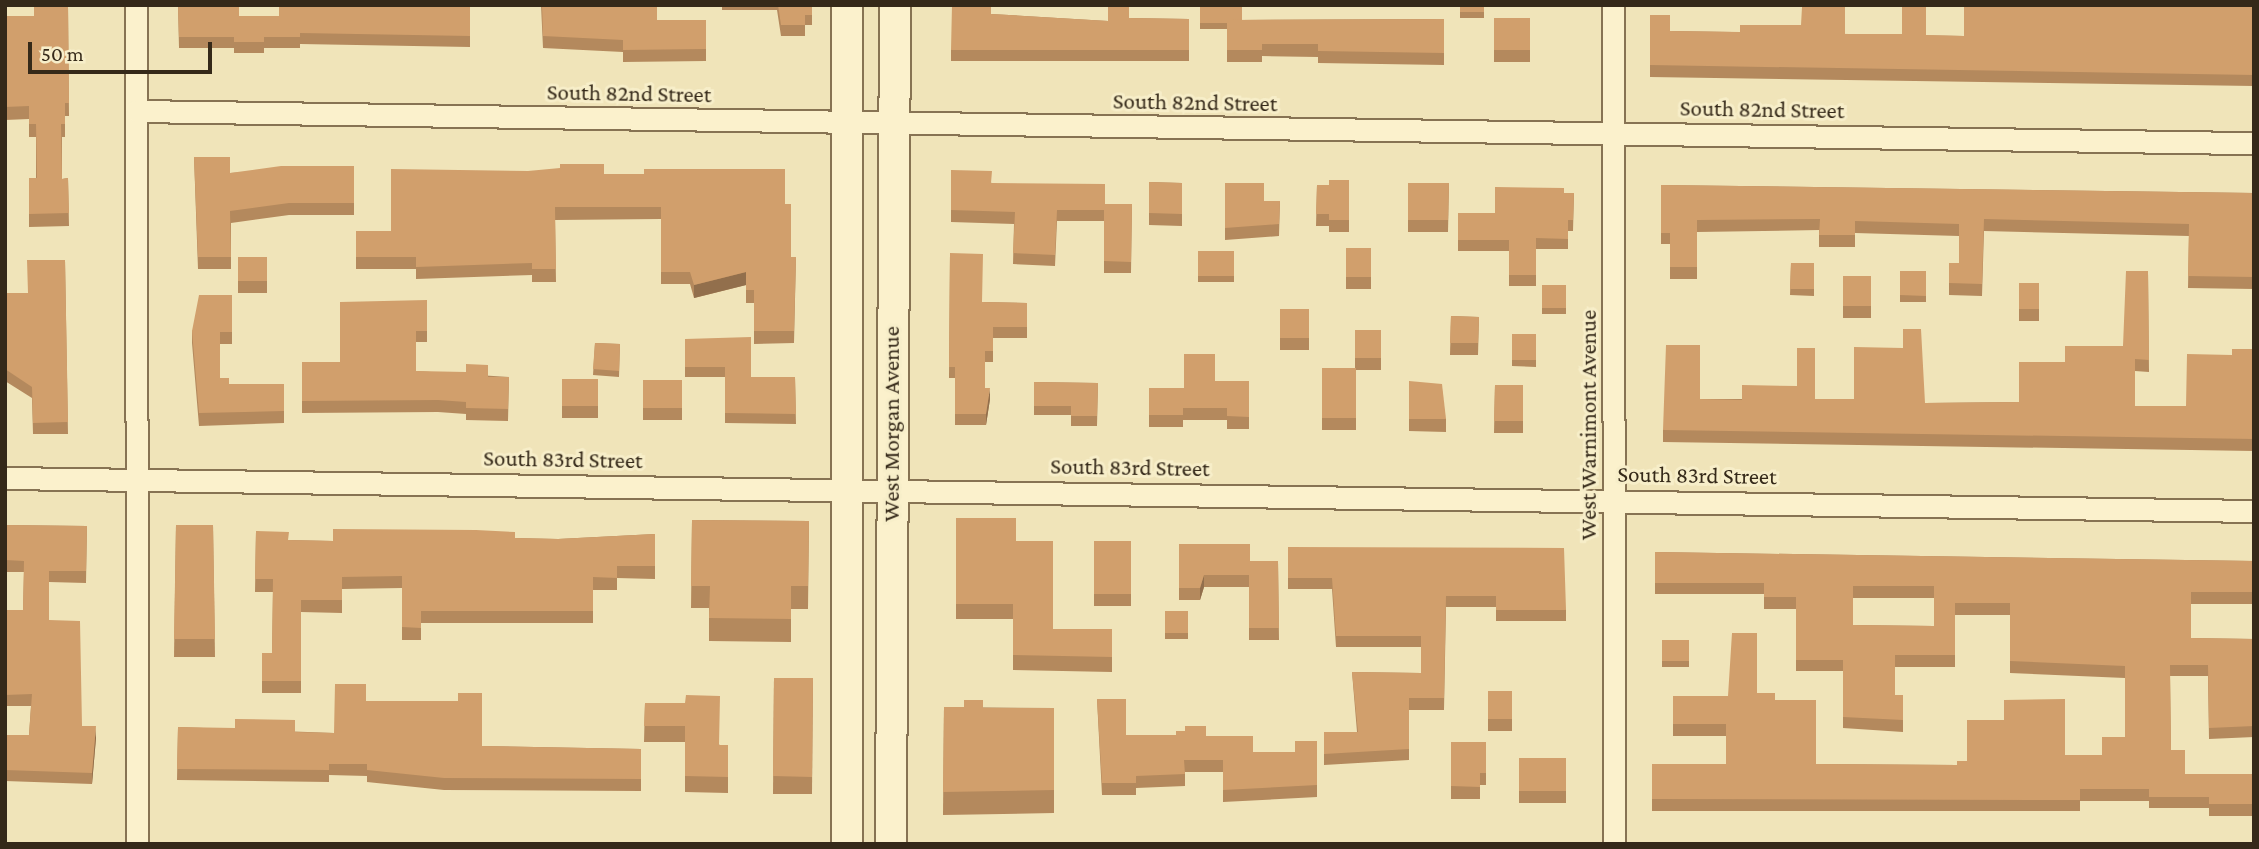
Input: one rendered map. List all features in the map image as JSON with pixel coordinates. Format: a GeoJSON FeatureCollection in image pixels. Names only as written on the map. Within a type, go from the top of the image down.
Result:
{"type":"FeatureCollection","features":[{"type":"Feature","properties":{"kind":"street"},"geometry":{"type":"LineString","coordinates":[[136,5],[137,844]]}},
{"type":"Feature","properties":{"kind":"street","name":"West Morgan Avenue"},"geometry":{"type":"LineString","coordinates":[[847,5],[847,844]]}},
{"type":"Feature","properties":{"kind":"street","name":"West Morgan Avenue"},"geometry":{"type":"LineString","coordinates":[[891,844],[890,490],[895,5]]}},
{"type":"Feature","properties":{"kind":"street","name":"West Warnimont Avenue"},"geometry":{"type":"LineString","coordinates":[[1613,5],[1614,844]]}},
{"type":"Feature","properties":{"kind":"street","name":"South 82nd Street"},"geometry":{"type":"LineString","coordinates":[[136,111],[2254,143]]}},
{"type":"Feature","properties":{"kind":"street","name":"South 83rd Street"},"geometry":{"type":"LineString","coordinates":[[5,478],[2254,511]]}},
{"type":"Feature","properties":{"kind":"building"},"geometry":{"type":"Polygon","coordinates":[[[34,5],[68,5],[69,103],[65,103],[65,124],[61,124],[62,179],[68,178],[69,213],[29,214],[29,178],[37,178],[36,124],[29,124],[29,106],[5,107],[5,16],[34,16],[34,5]]]}},
{"type":"Feature","properties":{"kind":"building"},"geometry":{"type":"Polygon","coordinates":[[[178,5],[239,5],[239,16],[279,16],[279,5],[470,5],[470,36],[300,33],[300,37],[264,37],[264,42],[234,42],[234,37],[179,37],[178,5]]]}},
{"type":"Feature","properties":{"kind":"building"},"geometry":{"type":"Polygon","coordinates":[[[542,5],[657,5],[657,20],[706,20],[706,49],[623,50],[623,40],[543,36],[542,5]]]}},
{"type":"Feature","properties":{"kind":"building"},"geometry":{"type":"Polygon","coordinates":[[[778,5],[812,5],[812,15],[805,15],[805,25],[781,25],[778,5]]]}},
{"type":"Feature","properties":{"kind":"building"},"geometry":{"type":"Polygon","coordinates":[[[952,5],[991,5],[991,14],[1108,21],[1108,5],[1129,5],[1129,18],[1189,19],[1189,50],[951,50],[952,5]]]}},
{"type":"Feature","properties":{"kind":"building"},"geometry":{"type":"Polygon","coordinates":[[[1200,5],[1242,5],[1242,20],[1200,23],[1200,5]]]}},
{"type":"Feature","properties":{"kind":"building"},"geometry":{"type":"Polygon","coordinates":[[[1460,5],[1484,5],[1484,12],[1460,12],[1460,5]]]}},
{"type":"Feature","properties":{"kind":"building"},"geometry":{"type":"Polygon","coordinates":[[[1845,5],[1845,34],[1902,34],[1902,5],[1926,5],[1926,35],[1964,36],[1964,5],[2254,5],[2254,75],[1650,65],[1650,15],[1670,15],[1670,31],[1740,32],[1740,25],[1801,25],[1802,7],[1845,5]]]}},
{"type":"Feature","properties":{"kind":"building"},"geometry":{"type":"Polygon","coordinates":[[[1494,18],[1530,18],[1530,50],[1494,50],[1494,18]]]}},
{"type":"Feature","properties":{"kind":"building"},"geometry":{"type":"Polygon","coordinates":[[[1444,19],[1444,53],[1318,51],[1318,44],[1262,44],[1262,50],[1227,50],[1227,20],[1444,19]]]}},
{"type":"Feature","properties":{"kind":"building"},"geometry":{"type":"Polygon","coordinates":[[[194,157],[230,157],[230,173],[281,166],[354,166],[354,203],[289,203],[230,211],[231,257],[198,257],[194,157]]]}},
{"type":"Feature","properties":{"kind":"building"},"geometry":{"type":"Polygon","coordinates":[[[560,164],[604,164],[604,174],[644,174],[644,169],[785,169],[785,204],[791,204],[791,257],[796,257],[794,331],[754,331],[754,290],[746,290],[746,272],[694,285],[690,272],[661,272],[661,207],[555,207],[556,269],[532,269],[532,263],[416,267],[416,257],[356,257],[356,231],[391,231],[391,169],[528,171],[560,168],[560,164]]]}},
{"type":"Feature","properties":{"kind":"building"},"geometry":{"type":"Polygon","coordinates":[[[951,170],[992,171],[991,183],[1105,184],[1105,204],[1132,204],[1131,262],[1104,261],[1104,210],[1057,210],[1055,255],[1013,253],[1015,212],[951,210],[951,170]]]}},
{"type":"Feature","properties":{"kind":"building"},"geometry":{"type":"Polygon","coordinates":[[[1329,180],[1349,180],[1349,220],[1329,220],[1329,214],[1316,214],[1317,185],[1329,185],[1329,180]]]}},
{"type":"Feature","properties":{"kind":"building"},"geometry":{"type":"Polygon","coordinates":[[[1149,182],[1182,183],[1182,214],[1149,213],[1149,182]]]}},
{"type":"Feature","properties":{"kind":"building"},"geometry":{"type":"Polygon","coordinates":[[[1225,183],[1264,183],[1264,201],[1280,201],[1279,224],[1225,228],[1225,183]]]}},
{"type":"Feature","properties":{"kind":"building"},"geometry":{"type":"Polygon","coordinates":[[[1408,183],[1449,183],[1448,220],[1408,220],[1408,183]]]}},
{"type":"Feature","properties":{"kind":"building"},"geometry":{"type":"Polygon","coordinates":[[[1661,185],[2254,193],[2254,277],[2188,276],[2189,224],[1984,219],[1982,284],[1949,283],[1949,263],[1959,263],[1959,224],[1855,221],[1855,235],[1819,235],[1820,219],[1697,220],[1697,267],[1670,267],[1670,233],[1661,233],[1661,185]]]}},
{"type":"Feature","properties":{"kind":"building"},"geometry":{"type":"Polygon","coordinates":[[[1495,187],[1564,188],[1564,193],[1574,193],[1573,220],[1568,220],[1568,239],[1536,238],[1536,275],[1509,275],[1509,240],[1458,240],[1458,213],[1495,213],[1495,187]]]}},
{"type":"Feature","properties":{"kind":"building"},"geometry":{"type":"Polygon","coordinates":[[[1346,248],[1371,248],[1371,277],[1346,277],[1346,248]]]}},
{"type":"Feature","properties":{"kind":"building"},"geometry":{"type":"Polygon","coordinates":[[[1198,251],[1234,251],[1234,276],[1198,276],[1198,251]]]}},
{"type":"Feature","properties":{"kind":"building"},"geometry":{"type":"Polygon","coordinates":[[[950,253],[983,254],[982,302],[1027,303],[1027,327],[993,327],[993,351],[985,351],[985,388],[990,388],[986,414],[955,414],[955,367],[949,367],[950,253]]]}},
{"type":"Feature","properties":{"kind":"building"},"geometry":{"type":"Polygon","coordinates":[[[238,257],[267,257],[267,281],[238,281],[238,257]]]}},
{"type":"Feature","properties":{"kind":"building"},"geometry":{"type":"Polygon","coordinates":[[[27,260],[65,260],[68,422],[33,423],[32,387],[5,369],[5,293],[28,293],[27,260]]]}},
{"type":"Feature","properties":{"kind":"building"},"geometry":{"type":"Polygon","coordinates":[[[1791,263],[1814,263],[1814,289],[1790,289],[1791,263]]]}},
{"type":"Feature","properties":{"kind":"building"},"geometry":{"type":"Polygon","coordinates":[[[1900,271],[1926,271],[1926,296],[1900,295],[1900,271]]]}},
{"type":"Feature","properties":{"kind":"building"},"geometry":{"type":"Polygon","coordinates":[[[2126,271],[2148,271],[2149,360],[2135,359],[2135,406],[2186,406],[2187,354],[2232,355],[2232,349],[2254,349],[2254,439],[1663,430],[1666,345],[1700,345],[1700,399],[1742,400],[1742,385],[1797,386],[1797,348],[1815,348],[1815,399],[1854,399],[1854,347],[1903,348],[1903,329],[1921,329],[1925,403],[2019,402],[2019,362],[2065,362],[2065,346],[2123,346],[2126,271]]]}},
{"type":"Feature","properties":{"kind":"building"},"geometry":{"type":"Polygon","coordinates":[[[1843,276],[1871,276],[1871,306],[1843,306],[1843,276]]]}},
{"type":"Feature","properties":{"kind":"building"},"geometry":{"type":"Polygon","coordinates":[[[2019,283],[2039,283],[2039,309],[2019,309],[2019,283]]]}},
{"type":"Feature","properties":{"kind":"building"},"geometry":{"type":"Polygon","coordinates":[[[1542,285],[1566,285],[1566,308],[1542,308],[1542,285]]]}},
{"type":"Feature","properties":{"kind":"building"},"geometry":{"type":"Polygon","coordinates":[[[199,295],[232,295],[232,332],[220,332],[220,378],[229,378],[229,384],[284,384],[284,411],[199,413],[192,331],[199,295]]]}},
{"type":"Feature","properties":{"kind":"building"},"geometry":{"type":"Polygon","coordinates":[[[427,300],[427,331],[416,331],[416,371],[466,372],[466,364],[488,365],[488,377],[509,377],[508,409],[466,408],[466,402],[438,400],[302,401],[302,362],[340,362],[340,302],[427,300]]]}},
{"type":"Feature","properties":{"kind":"building"},"geometry":{"type":"Polygon","coordinates":[[[1280,309],[1309,309],[1309,338],[1280,338],[1280,309]]]}},
{"type":"Feature","properties":{"kind":"building"},"geometry":{"type":"Polygon","coordinates":[[[1451,316],[1479,317],[1478,343],[1450,343],[1451,316]]]}},
{"type":"Feature","properties":{"kind":"building"},"geometry":{"type":"Polygon","coordinates":[[[1355,330],[1381,330],[1381,358],[1355,358],[1355,330]]]}},
{"type":"Feature","properties":{"kind":"building"},"geometry":{"type":"Polygon","coordinates":[[[1512,334],[1536,334],[1536,360],[1512,360],[1512,334]]]}},
{"type":"Feature","properties":{"kind":"building"},"geometry":{"type":"Polygon","coordinates":[[[751,337],[751,377],[795,377],[796,414],[725,413],[725,367],[685,367],[685,339],[751,337]]]}},
{"type":"Feature","properties":{"kind":"building"},"geometry":{"type":"Polygon","coordinates":[[[595,343],[620,344],[619,371],[593,369],[595,343]]]}},
{"type":"Feature","properties":{"kind":"building"},"geometry":{"type":"Polygon","coordinates":[[[1184,354],[1215,354],[1215,381],[1249,381],[1249,417],[1227,416],[1227,408],[1183,408],[1183,415],[1149,415],[1149,388],[1184,388],[1184,354]]]}},
{"type":"Feature","properties":{"kind":"building"},"geometry":{"type":"Polygon","coordinates":[[[1322,368],[1356,368],[1356,418],[1322,418],[1322,368]]]}},
{"type":"Feature","properties":{"kind":"building"},"geometry":{"type":"Polygon","coordinates":[[[562,379],[598,379],[598,406],[562,406],[562,379]]]}},
{"type":"Feature","properties":{"kind":"building"},"geometry":{"type":"Polygon","coordinates":[[[643,380],[682,380],[682,408],[643,408],[643,380]]]}},
{"type":"Feature","properties":{"kind":"building"},"geometry":{"type":"Polygon","coordinates":[[[1409,381],[1442,384],[1446,419],[1409,419],[1409,381]]]}},
{"type":"Feature","properties":{"kind":"building"},"geometry":{"type":"Polygon","coordinates":[[[1034,382],[1098,383],[1097,416],[1071,416],[1071,406],[1034,406],[1034,382]]]}},
{"type":"Feature","properties":{"kind":"building"},"geometry":{"type":"Polygon","coordinates":[[[1495,385],[1523,385],[1523,421],[1494,421],[1495,385]]]}},
{"type":"Feature","properties":{"kind":"building"},"geometry":{"type":"Polygon","coordinates":[[[956,518],[1016,518],[1016,541],[1053,541],[1053,629],[1112,629],[1112,657],[1013,655],[1013,604],[956,604],[956,518]]]}},
{"type":"Feature","properties":{"kind":"building"},"geometry":{"type":"Polygon","coordinates":[[[692,520],[809,521],[808,586],[791,586],[791,619],[709,618],[710,586],[691,586],[692,520]]]}},
{"type":"Feature","properties":{"kind":"building"},"geometry":{"type":"Polygon","coordinates":[[[5,525],[87,526],[86,571],[49,571],[49,620],[80,621],[82,726],[96,726],[92,773],[5,770],[5,735],[29,735],[32,694],[5,695],[5,610],[23,610],[24,561],[5,560],[5,525]]]}},
{"type":"Feature","properties":{"kind":"building"},"geometry":{"type":"Polygon","coordinates":[[[176,525],[213,525],[215,639],[174,639],[176,525]]]}},
{"type":"Feature","properties":{"kind":"building"},"geometry":{"type":"Polygon","coordinates":[[[333,529],[476,530],[515,532],[515,538],[558,539],[655,534],[655,566],[617,566],[617,578],[593,577],[593,611],[421,611],[421,628],[402,627],[402,576],[342,577],[342,600],[301,600],[301,681],[262,681],[262,653],[272,653],[273,579],[255,579],[256,531],[289,532],[288,540],[333,541],[333,529]]]}},
{"type":"Feature","properties":{"kind":"building"},"geometry":{"type":"Polygon","coordinates":[[[1094,541],[1131,541],[1131,594],[1094,594],[1094,541]]]}},
{"type":"Feature","properties":{"kind":"building"},"geometry":{"type":"Polygon","coordinates":[[[1179,544],[1250,544],[1250,561],[1278,561],[1279,628],[1249,628],[1249,575],[1204,575],[1200,588],[1179,588],[1179,544]]]}},
{"type":"Feature","properties":{"kind":"building"},"geometry":{"type":"Polygon","coordinates":[[[1288,547],[1564,548],[1566,610],[1496,610],[1496,596],[1446,596],[1444,698],[1409,698],[1409,749],[1324,754],[1324,732],[1358,732],[1352,672],[1421,673],[1421,636],[1336,636],[1332,578],[1288,578],[1288,547]]]}},
{"type":"Feature","properties":{"kind":"building"},"geometry":{"type":"Polygon","coordinates":[[[1655,552],[2254,561],[2254,592],[2191,592],[2191,638],[2254,639],[2254,726],[2209,728],[2208,665],[2170,665],[2171,750],[2185,750],[2185,774],[2254,774],[2254,804],[2209,804],[2209,797],[2149,797],[2149,789],[2080,789],[2080,800],[1652,799],[1652,764],[1726,764],[1726,724],[1673,724],[1673,696],[1728,696],[1732,633],[1757,633],[1757,693],[1775,693],[1775,700],[1816,700],[1816,764],[1957,765],[1957,761],[1967,761],[1967,720],[2004,720],[2004,700],[2065,699],[2065,755],[2102,755],[2102,737],[2125,737],[2125,666],[2010,661],[2010,603],[1955,603],[1955,655],[1895,655],[1895,695],[1903,695],[1903,720],[1843,717],[1843,660],[1796,660],[1796,597],[1764,597],[1764,583],[1655,583],[1655,552]],[[1853,586],[1853,625],[1934,626],[1934,586],[1853,586]]]}},
{"type":"Feature","properties":{"kind":"building"},"geometry":{"type":"Polygon","coordinates":[[[1165,611],[1188,611],[1188,633],[1165,633],[1165,611]]]}},
{"type":"Feature","properties":{"kind":"building"},"geometry":{"type":"Polygon","coordinates":[[[1662,640],[1689,640],[1689,661],[1662,661],[1662,640]]]}},
{"type":"Feature","properties":{"kind":"building"},"geometry":{"type":"Polygon","coordinates":[[[774,678],[813,678],[812,777],[773,776],[774,678]]]}},
{"type":"Feature","properties":{"kind":"building"},"geometry":{"type":"Polygon","coordinates":[[[335,684],[366,684],[366,701],[458,701],[458,693],[482,693],[482,746],[641,749],[641,779],[444,778],[367,770],[367,764],[329,764],[329,770],[177,769],[178,727],[235,728],[235,719],[295,720],[295,732],[334,733],[335,684]]]}},
{"type":"Feature","properties":{"kind":"building"},"geometry":{"type":"Polygon","coordinates":[[[1488,691],[1512,691],[1512,719],[1488,719],[1488,691]]]}},
{"type":"Feature","properties":{"kind":"building"},"geometry":{"type":"Polygon","coordinates":[[[686,695],[720,696],[719,745],[728,745],[728,777],[685,776],[685,726],[644,726],[645,703],[685,703],[686,695]]]}},
{"type":"Feature","properties":{"kind":"building"},"geometry":{"type":"Polygon","coordinates":[[[1097,699],[1126,699],[1126,735],[1176,735],[1176,731],[1185,731],[1185,726],[1206,726],[1206,736],[1253,736],[1253,752],[1295,752],[1295,741],[1317,741],[1317,785],[1223,790],[1223,760],[1184,760],[1185,774],[1136,776],[1136,783],[1102,783],[1097,699]]]}},
{"type":"Feature","properties":{"kind":"building"},"geometry":{"type":"Polygon","coordinates":[[[964,700],[983,700],[983,708],[1054,708],[1054,790],[943,792],[944,707],[964,707],[964,700]]]}},
{"type":"Feature","properties":{"kind":"building"},"geometry":{"type":"Polygon","coordinates":[[[1451,742],[1486,742],[1486,773],[1480,773],[1480,787],[1451,786],[1451,742]]]}},
{"type":"Feature","properties":{"kind":"building"},"geometry":{"type":"Polygon","coordinates":[[[1519,758],[1566,758],[1566,791],[1519,791],[1519,758]]]}}]}
